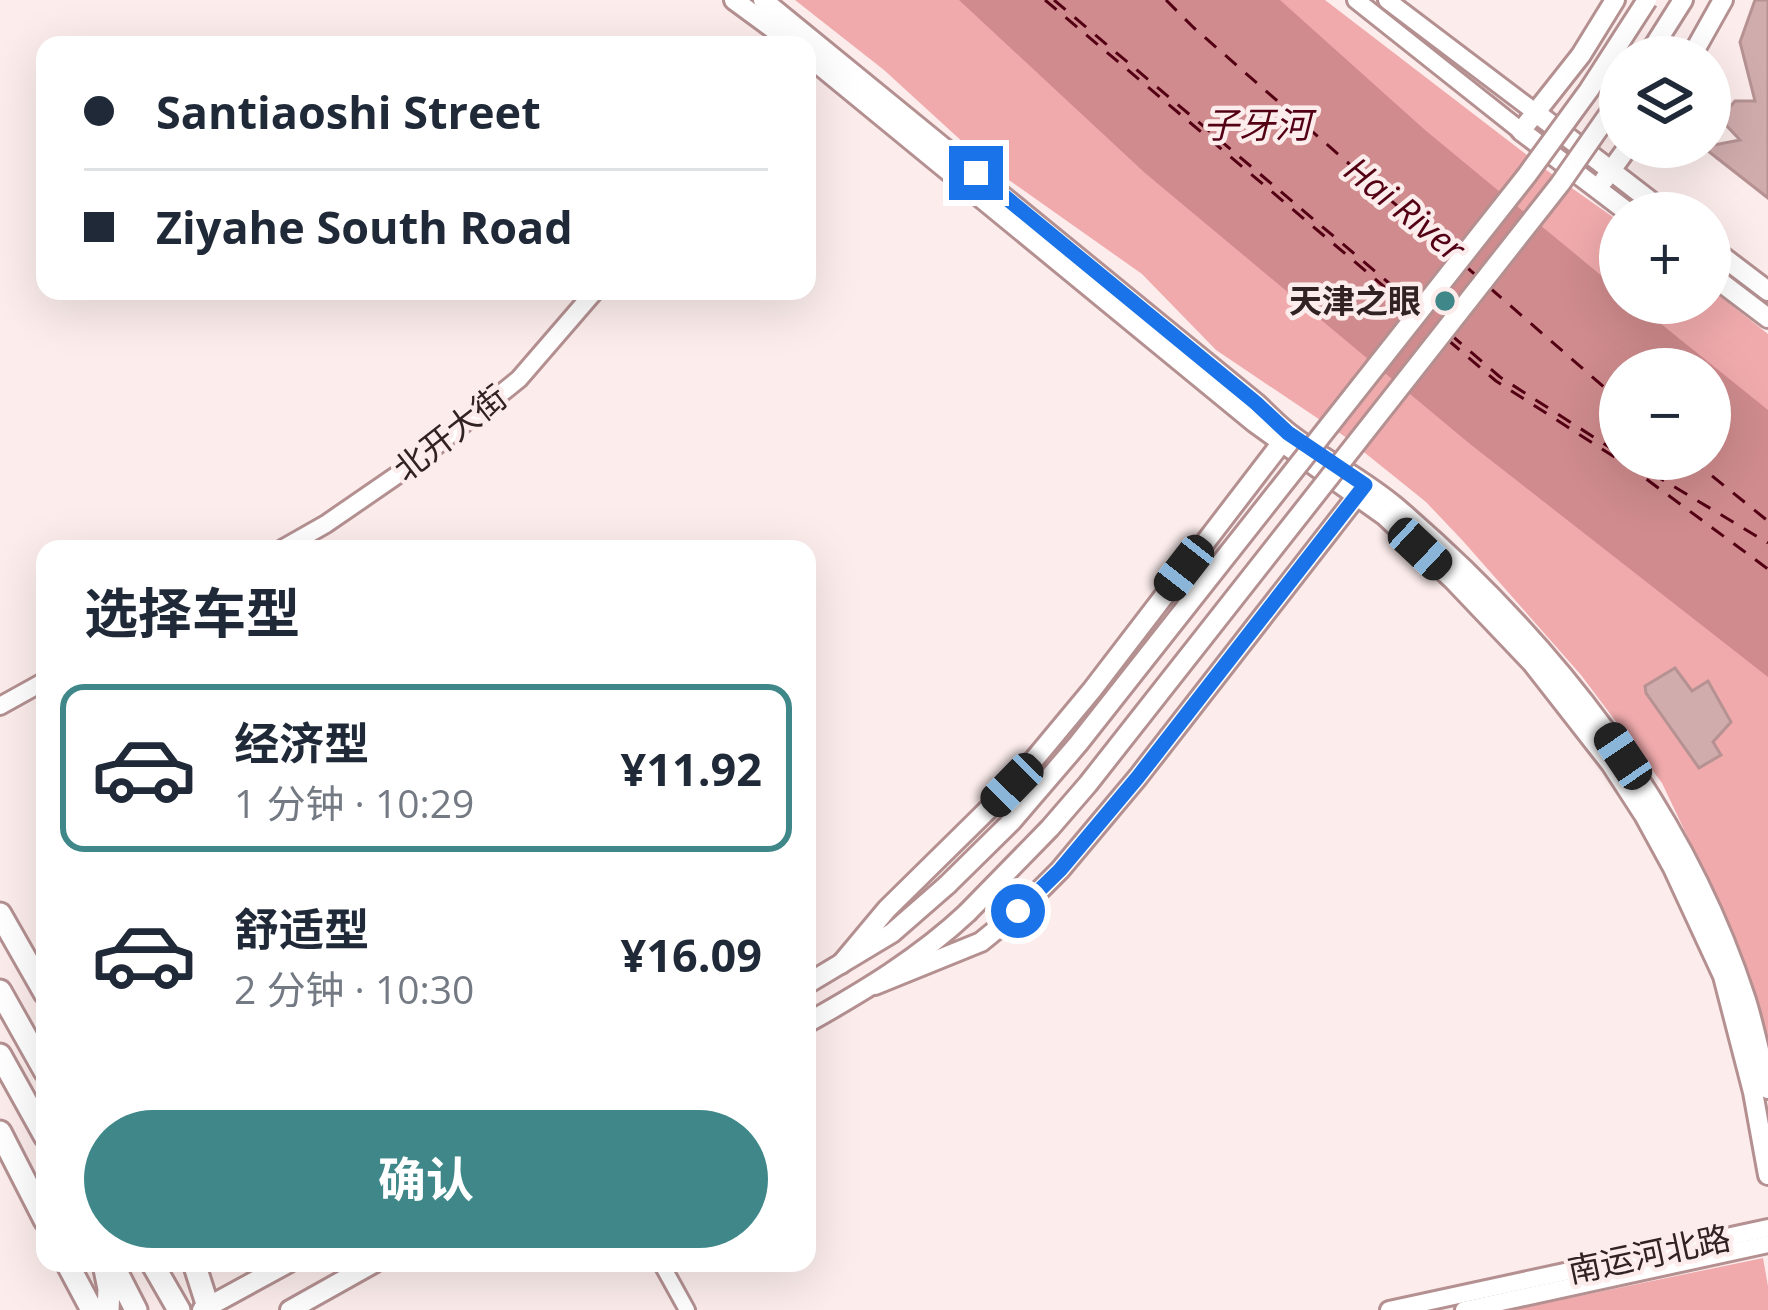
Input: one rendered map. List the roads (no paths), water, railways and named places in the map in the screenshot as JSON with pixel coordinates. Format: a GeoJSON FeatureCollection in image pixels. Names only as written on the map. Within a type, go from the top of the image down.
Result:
{"type":"FeatureCollection","features":[{"type":"Feature","properties":{"kind":"main road"},"geometry":{"type":"LineString","coordinates":[[734,0],[787,36]]}},
{"type":"Feature","properties":{"kind":"main road"},"geometry":{"type":"LineString","coordinates":[[763,0],[791,36]]}},
{"type":"Feature","properties":{"kind":"main road"},"geometry":{"type":"LineString","coordinates":[[1601,192],[1521,131],[1581,55],[1615,0]]}},
{"type":"Feature","properties":{"kind":"main road"},"geometry":{"type":"LineString","coordinates":[[816,979],[892,933],[1012,821],[1138,670],[1526,175],[1589,91],[1647,0]]}},
{"type":"Feature","properties":{"kind":"main road"},"geometry":{"type":"LineString","coordinates":[[1660,36],[1683,0]]}},
{"type":"Feature","properties":{"kind":"main road"},"geometry":{"type":"LineString","coordinates":[[1702,36],[1723,0]]}},
{"type":"Feature","properties":{"kind":"main road"},"geometry":{"type":"LineString","coordinates":[[816,58],[1238,388],[1285,438],[1360,490],[1532,663],[1611,764],[1644,815],[1723,976],[1753,1092],[1768,1175]]}},
{"type":"Feature","properties":{"kind":"main road"},"geometry":{"type":"LineString","coordinates":[[1535,112],[1639,192]]}},
{"type":"Feature","properties":{"kind":"main road"},"geometry":{"type":"LineString","coordinates":[[816,1018],[875,985],[945,934],[1050,828],[1533,218],[1599,127]]}},
{"type":"Feature","properties":{"kind":"main road"},"geometry":{"type":"LineString","coordinates":[[1597,189],[1611,170]]}},
{"type":"Feature","properties":{"kind":"main road"},"geometry":{"type":"LineString","coordinates":[[1731,263],[1768,291]]}},
{"type":"Feature","properties":{"kind":"main road"},"geometry":{"type":"LineString","coordinates":[[1731,290],[1768,318]]}},
{"type":"Feature","properties":{"kind":"main road"},"geometry":{"type":"LineString","coordinates":[[841,964],[887,909],[1012,785],[1092,690],[1285,438]]}},
{"type":"Feature","properties":{"kind":"main road"},"geometry":{"type":"LineString","coordinates":[[875,985],[981,942],[1060,870],[1360,490]]}},
{"type":"Feature","properties":{"kind":"main road"},"geometry":{"type":"LineString","coordinates":[[1360,490],[1392,503],[1470,574],[1605,728],[1649,794],[1709,904],[1746,1001],[1768,1089]]}},
{"type":"Feature","properties":{"kind":"main road"},"geometry":{"type":"LineString","coordinates":[[0,914],[36,977]]}},
{"type":"Feature","properties":{"kind":"main road"},"geometry":{"type":"LineString","coordinates":[[0,991],[36,1055]]}},
{"type":"Feature","properties":{"kind":"main road"},"geometry":{"type":"LineString","coordinates":[[0,1055],[36,1120]]}},
{"type":"Feature","properties":{"kind":"main road"},"geometry":{"type":"LineString","coordinates":[[0,1132],[36,1202]]}},
{"type":"Feature","properties":{"kind":"main road"},"geometry":{"type":"LineString","coordinates":[[73,1272],[92,1310]]}},
{"type":"Feature","properties":{"kind":"main road"},"geometry":{"type":"LineString","coordinates":[[108,1272],[108,1310]]}},
{"type":"Feature","properties":{"kind":"main road"},"geometry":{"type":"LineString","coordinates":[[113,1272],[136,1310]]}},
{"type":"Feature","properties":{"kind":"main road"},"geometry":{"type":"LineString","coordinates":[[157,1272],[179,1310]]}},
{"type":"Feature","properties":{"kind":"main road"},"geometry":{"type":"LineString","coordinates":[[200,1272],[216,1308],[272,1272]]}},
{"type":"Feature","properties":{"kind":"main road"},"geometry":{"type":"LineString","coordinates":[[290,1310],[358,1272]]}},
{"type":"Feature","properties":{"kind":"street"},"geometry":{"type":"LineString","coordinates":[[1356,0],[1521,131]]}},
{"type":"Feature","properties":{"kind":"street"},"geometry":{"type":"LineString","coordinates":[[1387,0],[1535,112]]}},
{"type":"Feature","properties":{"kind":"street","name":"北开大街"},"geometry":{"type":"LineString","coordinates":[[298,540],[416,462],[520,379],[587,300]]}},
{"type":"Feature","properties":{"kind":"street"},"geometry":{"type":"LineString","coordinates":[[0,706],[36,686]]}},
{"type":"Feature","properties":{"kind":"street","name":"南运河北路"},"geometry":{"type":"LineString","coordinates":[[1389,1310],[1768,1228]]}},
{"type":"Feature","properties":{"kind":"street","name":"南运河北路"},"geometry":{"type":"LineString","coordinates":[[1464,1310],[1768,1244]]}},
{"type":"Feature","properties":{"kind":"street"},"geometry":{"type":"LineString","coordinates":[[666,1272],[687,1310]]}},
{"type":"Feature","properties":{"kind":"water","name":"子牙河"},"geometry":{"type":"Polygon","coordinates":[[[959,0],[1280,0],[1425,130],[1599,274],[1599,324],[1661,324],[1691,348],[1599,348],[1599,480],[1731,480],[1731,380],[1768,410],[1768,677],[1470,444],[1145,173],[959,0]]]}},
{"type":"Feature","properties":{"kind":"place","name":"天津之眼"},"geometry":{"type":"Point","coordinates":[1445,301]}},
{"type":"Feature","properties":{"kind":"water label","name":"Hai River"},"geometry":{"type":"Point","coordinates":[1405,209]}}]}
